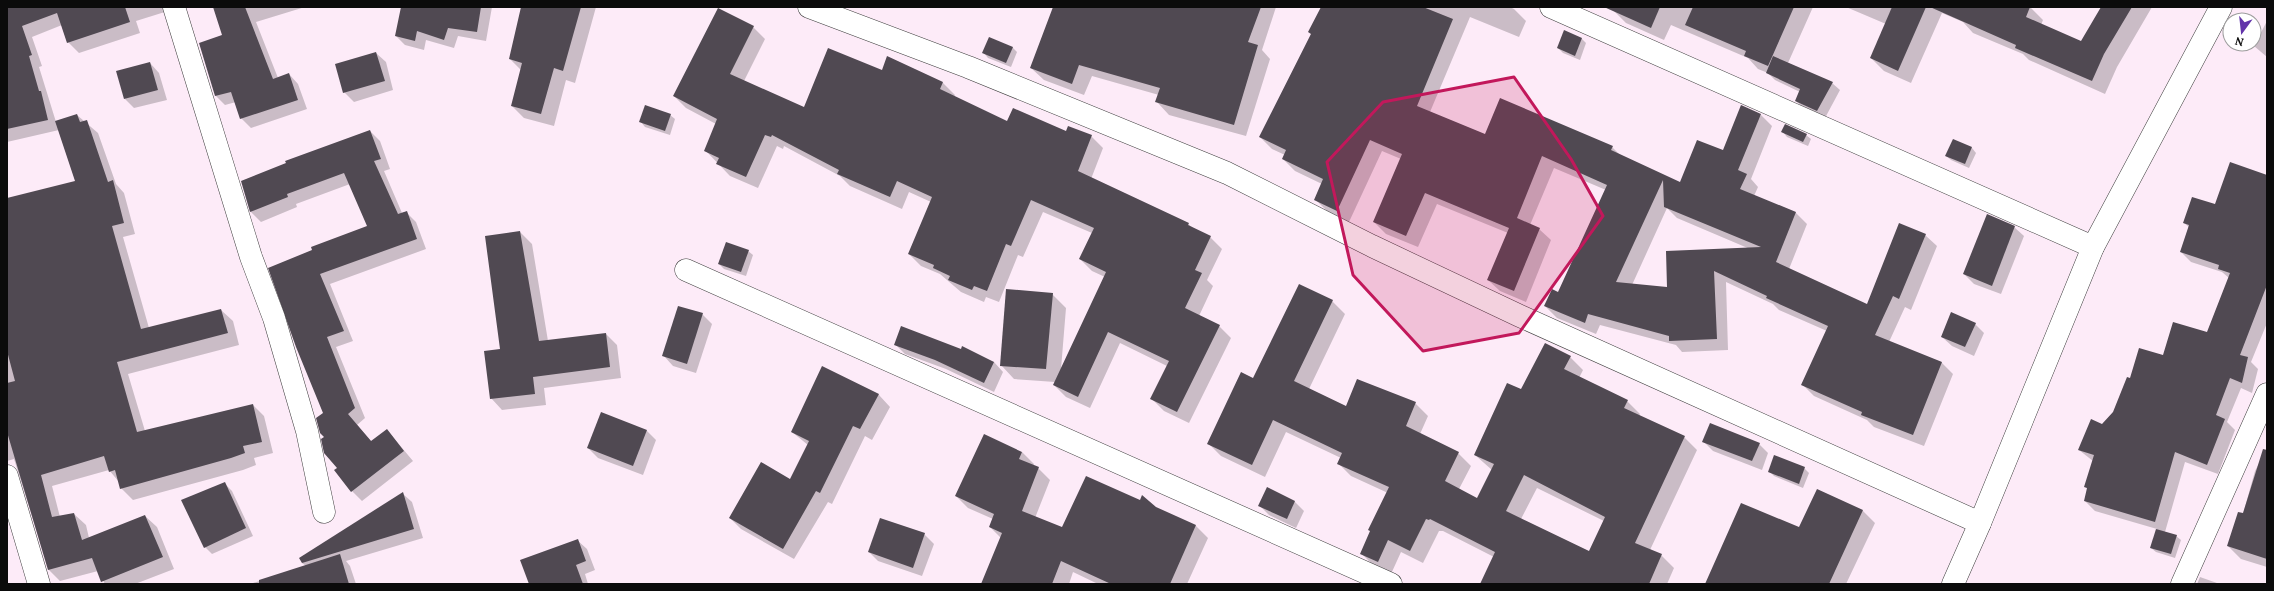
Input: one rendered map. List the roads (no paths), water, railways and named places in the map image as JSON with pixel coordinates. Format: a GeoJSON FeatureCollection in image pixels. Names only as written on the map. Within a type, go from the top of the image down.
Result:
{"type":"FeatureCollection","features":[{"type":"Feature","properties":{"kind":"street"},"geometry":{"type":"LineString","coordinates":[[174,7],[251,257],[274,318],[308,431],[324,512]]}},
{"type":"Feature","properties":{"kind":"street"},"geometry":{"type":"LineString","coordinates":[[809,7],[968,67],[1228,173],[1372,246],[1520,316],[1980,523]]}},
{"type":"Feature","properties":{"kind":"street"},"geometry":{"type":"LineString","coordinates":[[1551,7],[2093,247]]}},
{"type":"Feature","properties":{"kind":"street"},"geometry":{"type":"LineString","coordinates":[[1953,584],[1980,523],[2093,247],[2221,7]]}},
{"type":"Feature","properties":{"kind":"street"},"geometry":{"type":"LineString","coordinates":[[686,270],[1391,584]]}},
{"type":"Feature","properties":{"kind":"street"},"geometry":{"type":"LineString","coordinates":[[2182,584],[2267,394]]}},
{"type":"Feature","properties":{"kind":"street"},"geometry":{"type":"LineString","coordinates":[[7,476],[39,584]]}}]}
